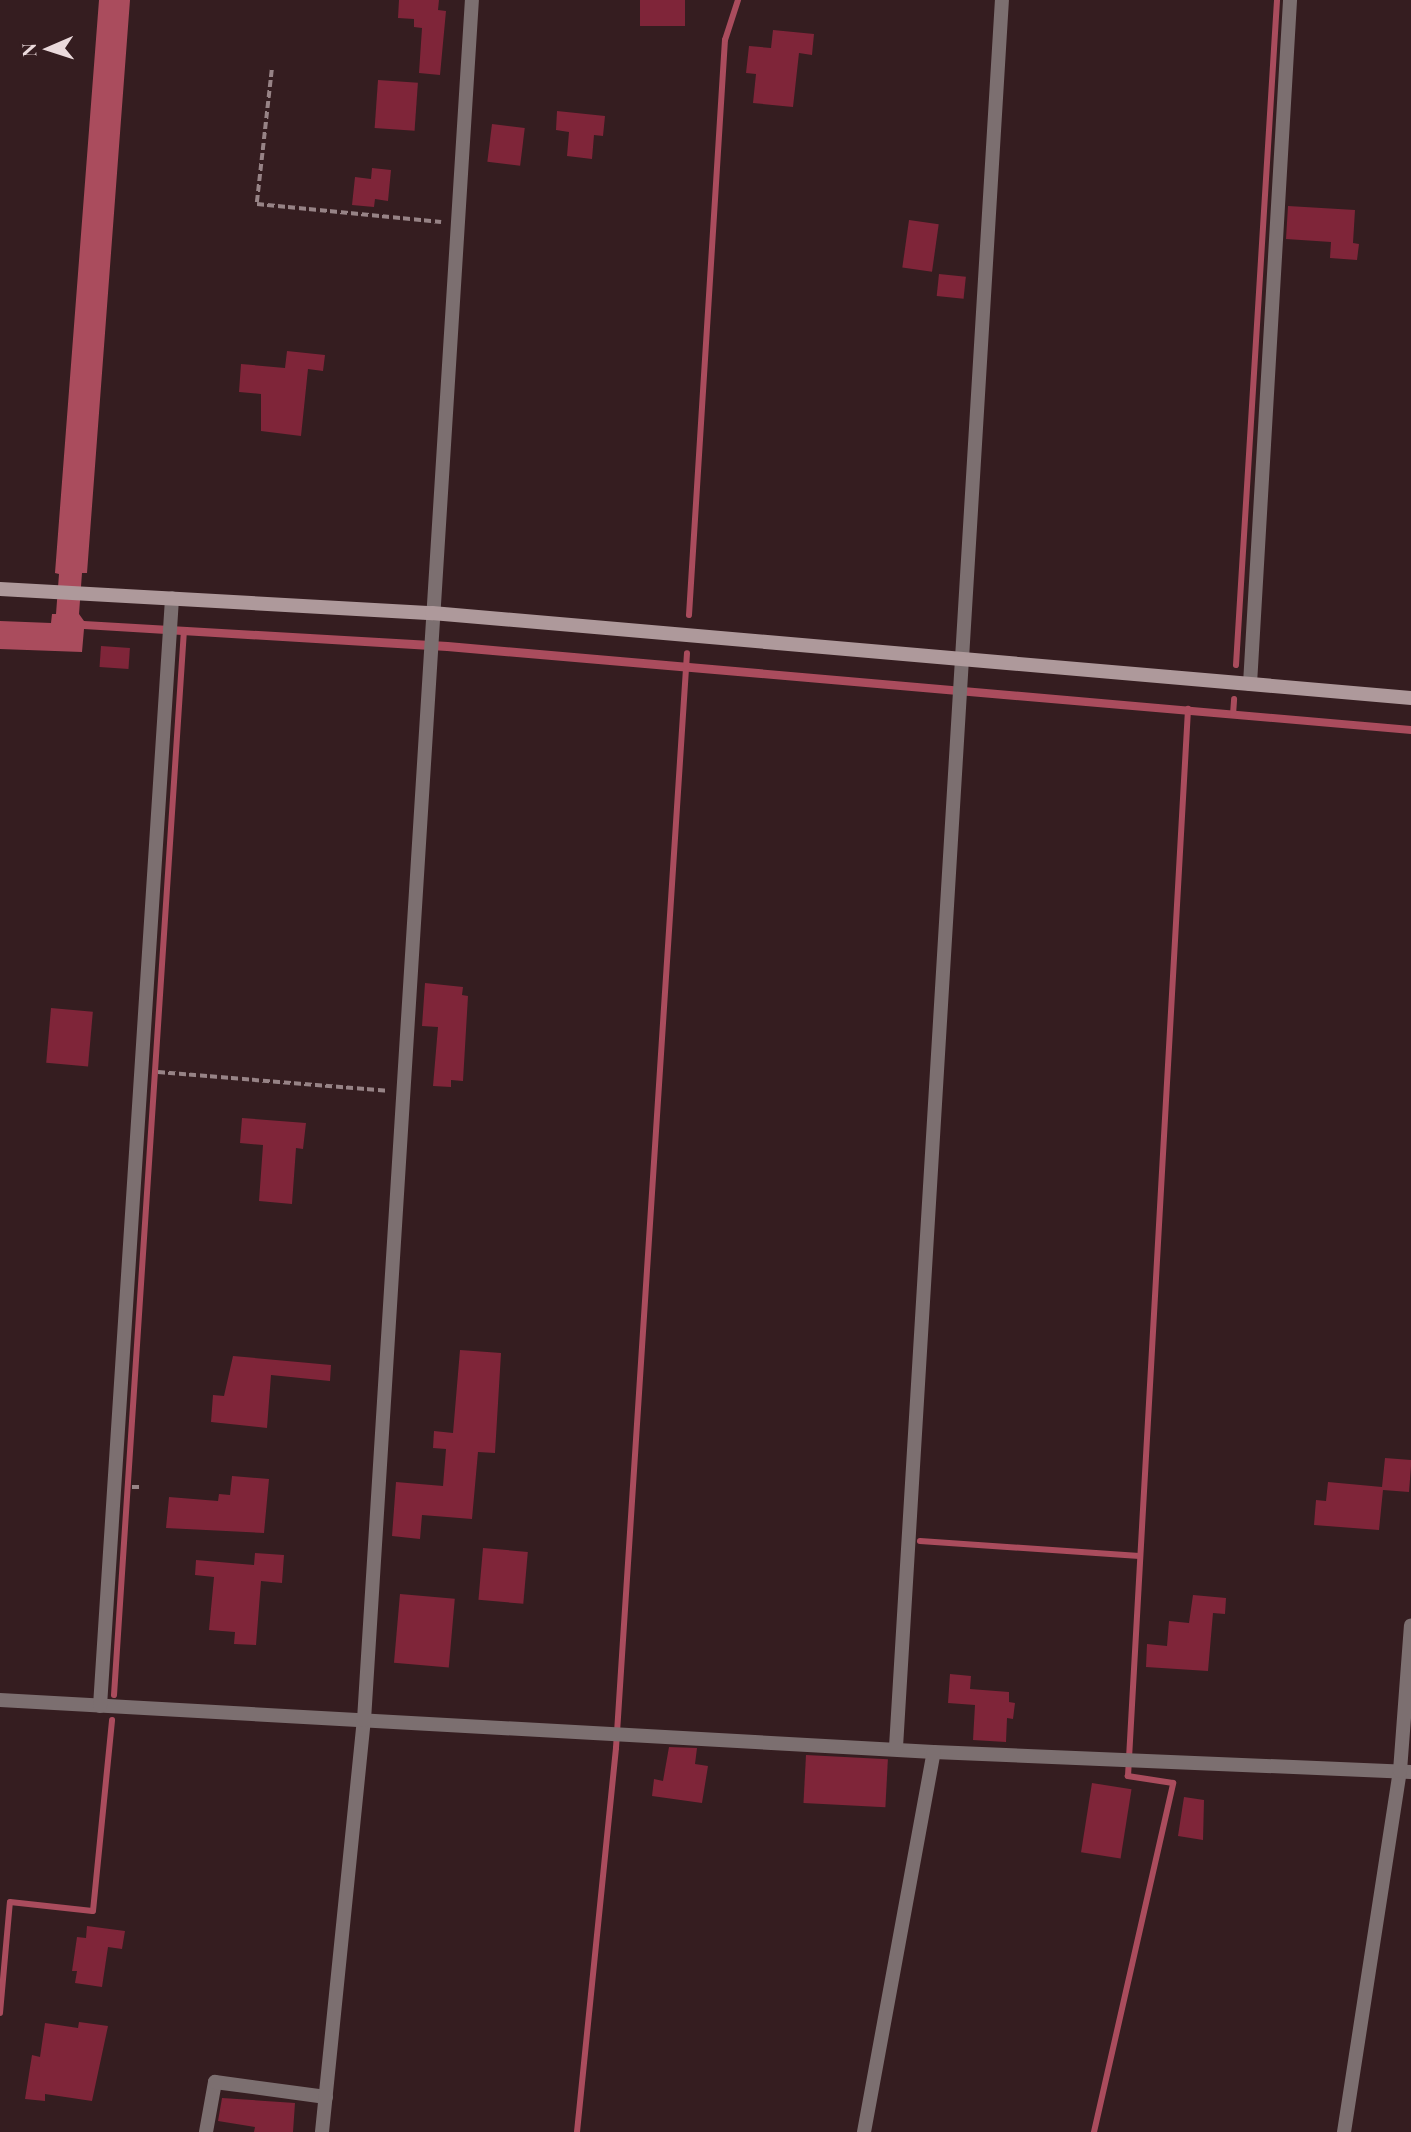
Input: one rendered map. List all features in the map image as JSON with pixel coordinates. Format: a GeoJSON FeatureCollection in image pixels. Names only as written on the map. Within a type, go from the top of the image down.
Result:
{"type":"FeatureCollection","features":[{"type":"Feature","properties":{"kind":"street"},"geometry":{"type":"LineString","coordinates":[[322,2132],[364,1720],[472,0]]}},
{"type":"Feature","properties":{"kind":"street"},"geometry":{"type":"LineString","coordinates":[[896,1746],[1002,0]]}},
{"type":"Feature","properties":{"kind":"street"},"geometry":{"type":"LineString","coordinates":[[1250,684],[1290,0]]}},
{"type":"Feature","properties":{"kind":"street"},"geometry":{"type":"LineString","coordinates":[[0,589],[432,613],[1411,698]]}},
{"type":"Feature","properties":{"kind":"street"},"geometry":{"type":"LineString","coordinates":[[100,1706],[172,598]]}},
{"type":"Feature","properties":{"kind":"street"},"geometry":{"type":"LineString","coordinates":[[1344,2132],[1406,1771],[1411,1625]]}},
{"type":"Feature","properties":{"kind":"street"},"geometry":{"type":"LineString","coordinates":[[0,1700],[896,1746],[934,1752],[1406,1771]]}},
{"type":"Feature","properties":{"kind":"street"},"geometry":{"type":"LineString","coordinates":[[864,2132],[934,1752]]}},
{"type":"Feature","properties":{"kind":"street"},"geometry":{"type":"LineString","coordinates":[[206,2132],[215,2082],[326,2097]]}},
{"type":"Feature","properties":{"kind":"path"},"geometry":{"type":"LineString","coordinates":[[272,70],[257,204],[457,224]]}},
{"type":"Feature","properties":{"kind":"path"},"geometry":{"type":"LineString","coordinates":[[165,1073],[402,1092]]}},
{"type":"Feature","properties":{"kind":"shaded area"},"geometry":{"type":"Polygon","coordinates":[[[99,0],[130,0],[87,573],[82,573],[79,614],[84,621],[448,642],[1411,726],[1411,734],[447,651],[84,629],[82,652],[0,649],[0,621],[51,623],[52,614],[56,614],[59,574],[55,573],[99,0]]]}},
{"type":"Feature","properties":{"kind":"building"},"geometry":{"type":"Polygon","coordinates":[[[399,0],[439,0],[438,10],[446,11],[440,75],[419,73],[422,28],[414,27],[414,19],[398,18],[399,0]]]}},
{"type":"Feature","properties":{"kind":"building"},"geometry":{"type":"Polygon","coordinates":[[[640,0],[685,0],[685,26],[640,26],[640,0]]]}},
{"type":"Feature","properties":{"kind":"building"},"geometry":{"type":"Polygon","coordinates":[[[773,30],[814,34],[812,55],[799,53],[793,107],[753,103],[756,74],[746,73],[749,46],[771,48],[773,30]]]}},
{"type":"Feature","properties":{"kind":"building"},"geometry":{"type":"Polygon","coordinates":[[[378,80],[418,83],[415,131],[375,128],[378,80]]]}},
{"type":"Feature","properties":{"kind":"building"},"geometry":{"type":"Polygon","coordinates":[[[557,111],[605,116],[603,136],[594,135],[592,159],[567,156],[569,132],[556,130],[557,111]]]}},
{"type":"Feature","properties":{"kind":"building"},"geometry":{"type":"Polygon","coordinates":[[[492,124],[525,128],[520,166],[487,162],[492,124]]]}},
{"type":"Feature","properties":{"kind":"building"},"geometry":{"type":"Polygon","coordinates":[[[372,168],[391,170],[388,201],[375,199],[374,207],[352,205],[355,177],[371,179],[372,168]]]}},
{"type":"Feature","properties":{"kind":"building"},"geometry":{"type":"Polygon","coordinates":[[[1288,206],[1355,210],[1353,243],[1359,244],[1357,260],[1330,258],[1331,242],[1286,239],[1288,206]]]}},
{"type":"Feature","properties":{"kind":"building"},"geometry":{"type":"Polygon","coordinates":[[[909,220],[939,224],[932,272],[902,268],[909,220]]]}},
{"type":"Feature","properties":{"kind":"building"},"geometry":{"type":"Polygon","coordinates":[[[939,274],[966,277],[964,299],[937,296],[939,274]]]}},
{"type":"Feature","properties":{"kind":"building"},"geometry":{"type":"Polygon","coordinates":[[[287,351],[325,355],[323,371],[308,369],[301,436],[261,431],[261,394],[239,392],[241,364],[285,368],[287,351]]]}},
{"type":"Feature","properties":{"kind":"building"},"geometry":{"type":"Polygon","coordinates":[[[101,646],[130,648],[128,669],[100,667],[101,646]]]}},
{"type":"Feature","properties":{"kind":"building"},"geometry":{"type":"Polygon","coordinates":[[[425,983],[463,987],[462,995],[468,996],[463,1081],[451,1080],[451,1087],[433,1086],[438,1027],[422,1026],[425,983]]]}},
{"type":"Feature","properties":{"kind":"building"},"geometry":{"type":"Polygon","coordinates":[[[51,1008],[93,1012],[88,1066],[46,1063],[51,1008]]]}},
{"type":"Feature","properties":{"kind":"building"},"geometry":{"type":"Polygon","coordinates":[[[242,1118],[306,1123],[303,1149],[296,1148],[292,1204],[259,1201],[263,1145],[240,1143],[242,1118]]]}},
{"type":"Feature","properties":{"kind":"building"},"geometry":{"type":"Polygon","coordinates":[[[460,1350],[501,1353],[495,1453],[478,1452],[472,1519],[422,1515],[420,1539],[392,1536],[396,1482],[443,1486],[446,1449],[433,1448],[434,1431],[453,1433],[460,1350]]]}},
{"type":"Feature","properties":{"kind":"building"},"geometry":{"type":"Polygon","coordinates":[[[233,1356],[331,1365],[330,1381],[271,1375],[267,1428],[211,1422],[213,1395],[224,1396],[233,1356]]]}},
{"type":"Feature","properties":{"kind":"building"},"geometry":{"type":"Polygon","coordinates":[[[1385,1458],[1411,1460],[1409,1492],[1383,1490],[1379,1530],[1314,1525],[1316,1500],[1326,1501],[1328,1482],[1382,1487],[1385,1458]]]}},
{"type":"Feature","properties":{"kind":"building"},"geometry":{"type":"Polygon","coordinates":[[[232,1476],[269,1479],[264,1533],[166,1528],[169,1497],[218,1501],[219,1494],[230,1495],[232,1476]]]}},
{"type":"Feature","properties":{"kind":"building"},"geometry":{"type":"Polygon","coordinates":[[[483,1548],[528,1552],[523,1604],[478,1600],[483,1548]]]}},
{"type":"Feature","properties":{"kind":"building"},"geometry":{"type":"Polygon","coordinates":[[[255,1553],[284,1555],[282,1583],[261,1581],[256,1645],[234,1644],[235,1632],[209,1630],[214,1577],[195,1575],[196,1560],[254,1565],[255,1553]]]}},
{"type":"Feature","properties":{"kind":"building"},"geometry":{"type":"Polygon","coordinates":[[[400,1594],[455,1599],[449,1668],[394,1663],[400,1594]]]}},
{"type":"Feature","properties":{"kind":"building"},"geometry":{"type":"Polygon","coordinates":[[[1193,1595],[1226,1598],[1225,1614],[1213,1613],[1208,1671],[1146,1667],[1147,1644],[1167,1646],[1169,1621],[1189,1623],[1193,1595]]]}},
{"type":"Feature","properties":{"kind":"building"},"geometry":{"type":"Polygon","coordinates":[[[950,1674],[971,1676],[970,1689],[1009,1692],[1009,1702],[1015,1703],[1013,1719],[1007,1718],[1006,1742],[973,1740],[975,1705],[948,1703],[950,1674]]]}},
{"type":"Feature","properties":{"kind":"building"},"geometry":{"type":"Polygon","coordinates":[[[669,1747],[697,1748],[695,1764],[708,1766],[702,1803],[652,1796],[654,1779],[663,1781],[669,1747]]]}},
{"type":"Feature","properties":{"kind":"building"},"geometry":{"type":"Polygon","coordinates":[[[806,1755],[888,1759],[885,1807],[803,1803],[806,1755]]]}},
{"type":"Feature","properties":{"kind":"building"},"geometry":{"type":"Polygon","coordinates":[[[1092,1783],[1132,1789],[1121,1858],[1081,1852],[1092,1783]]]}},
{"type":"Feature","properties":{"kind":"building"},"geometry":{"type":"Polygon","coordinates":[[[1184,1797],[1204,1800],[1203,1840],[1178,1836],[1184,1797]]]}},
{"type":"Feature","properties":{"kind":"building"},"geometry":{"type":"Polygon","coordinates":[[[87,1926],[125,1931],[122,1949],[108,1947],[102,1987],[75,1983],[77,1971],[72,1971],[77,1937],[86,1938],[87,1926]]]}},
{"type":"Feature","properties":{"kind":"building"},"geometry":{"type":"Polygon","coordinates":[[[79,2022],[108,2026],[92,2101],[45,2094],[45,2101],[25,2099],[32,2055],[40,2057],[45,2023],[78,2028],[79,2022]]]}},
{"type":"Feature","properties":{"kind":"building"},"geometry":{"type":"Polygon","coordinates":[[[222,2098],[295,2103],[293,2132],[254,2132],[255,2127],[218,2121],[222,2098]]]}},
{"type":"Feature","properties":{"kind":"waterway"},"geometry":{"type":"LineString","coordinates":[[689,615],[725,40],[738,0]]}},
{"type":"Feature","properties":{"kind":"waterway"},"geometry":{"type":"LineString","coordinates":[[1236,665],[1277,0]]}},
{"type":"Feature","properties":{"kind":"waterway"},"geometry":{"type":"LineString","coordinates":[[114,1695],[184,630]]}},
{"type":"Feature","properties":{"kind":"waterway"},"geometry":{"type":"LineString","coordinates":[[577,2132],[616,1748],[687,653]]}},
{"type":"Feature","properties":{"kind":"waterway"},"geometry":{"type":"LineString","coordinates":[[1233,715],[1234,699]]}},
{"type":"Feature","properties":{"kind":"waterway"},"geometry":{"type":"LineString","coordinates":[[1094,2132],[1173,1783],[1128,1776],[1188,709]]}},
{"type":"Feature","properties":{"kind":"waterway"},"geometry":{"type":"LineString","coordinates":[[920,1541],[1139,1556]]}},
{"type":"Feature","properties":{"kind":"waterway"},"geometry":{"type":"LineString","coordinates":[[0,2013],[10,1902],[93,1911],[112,1720]]}}]}
